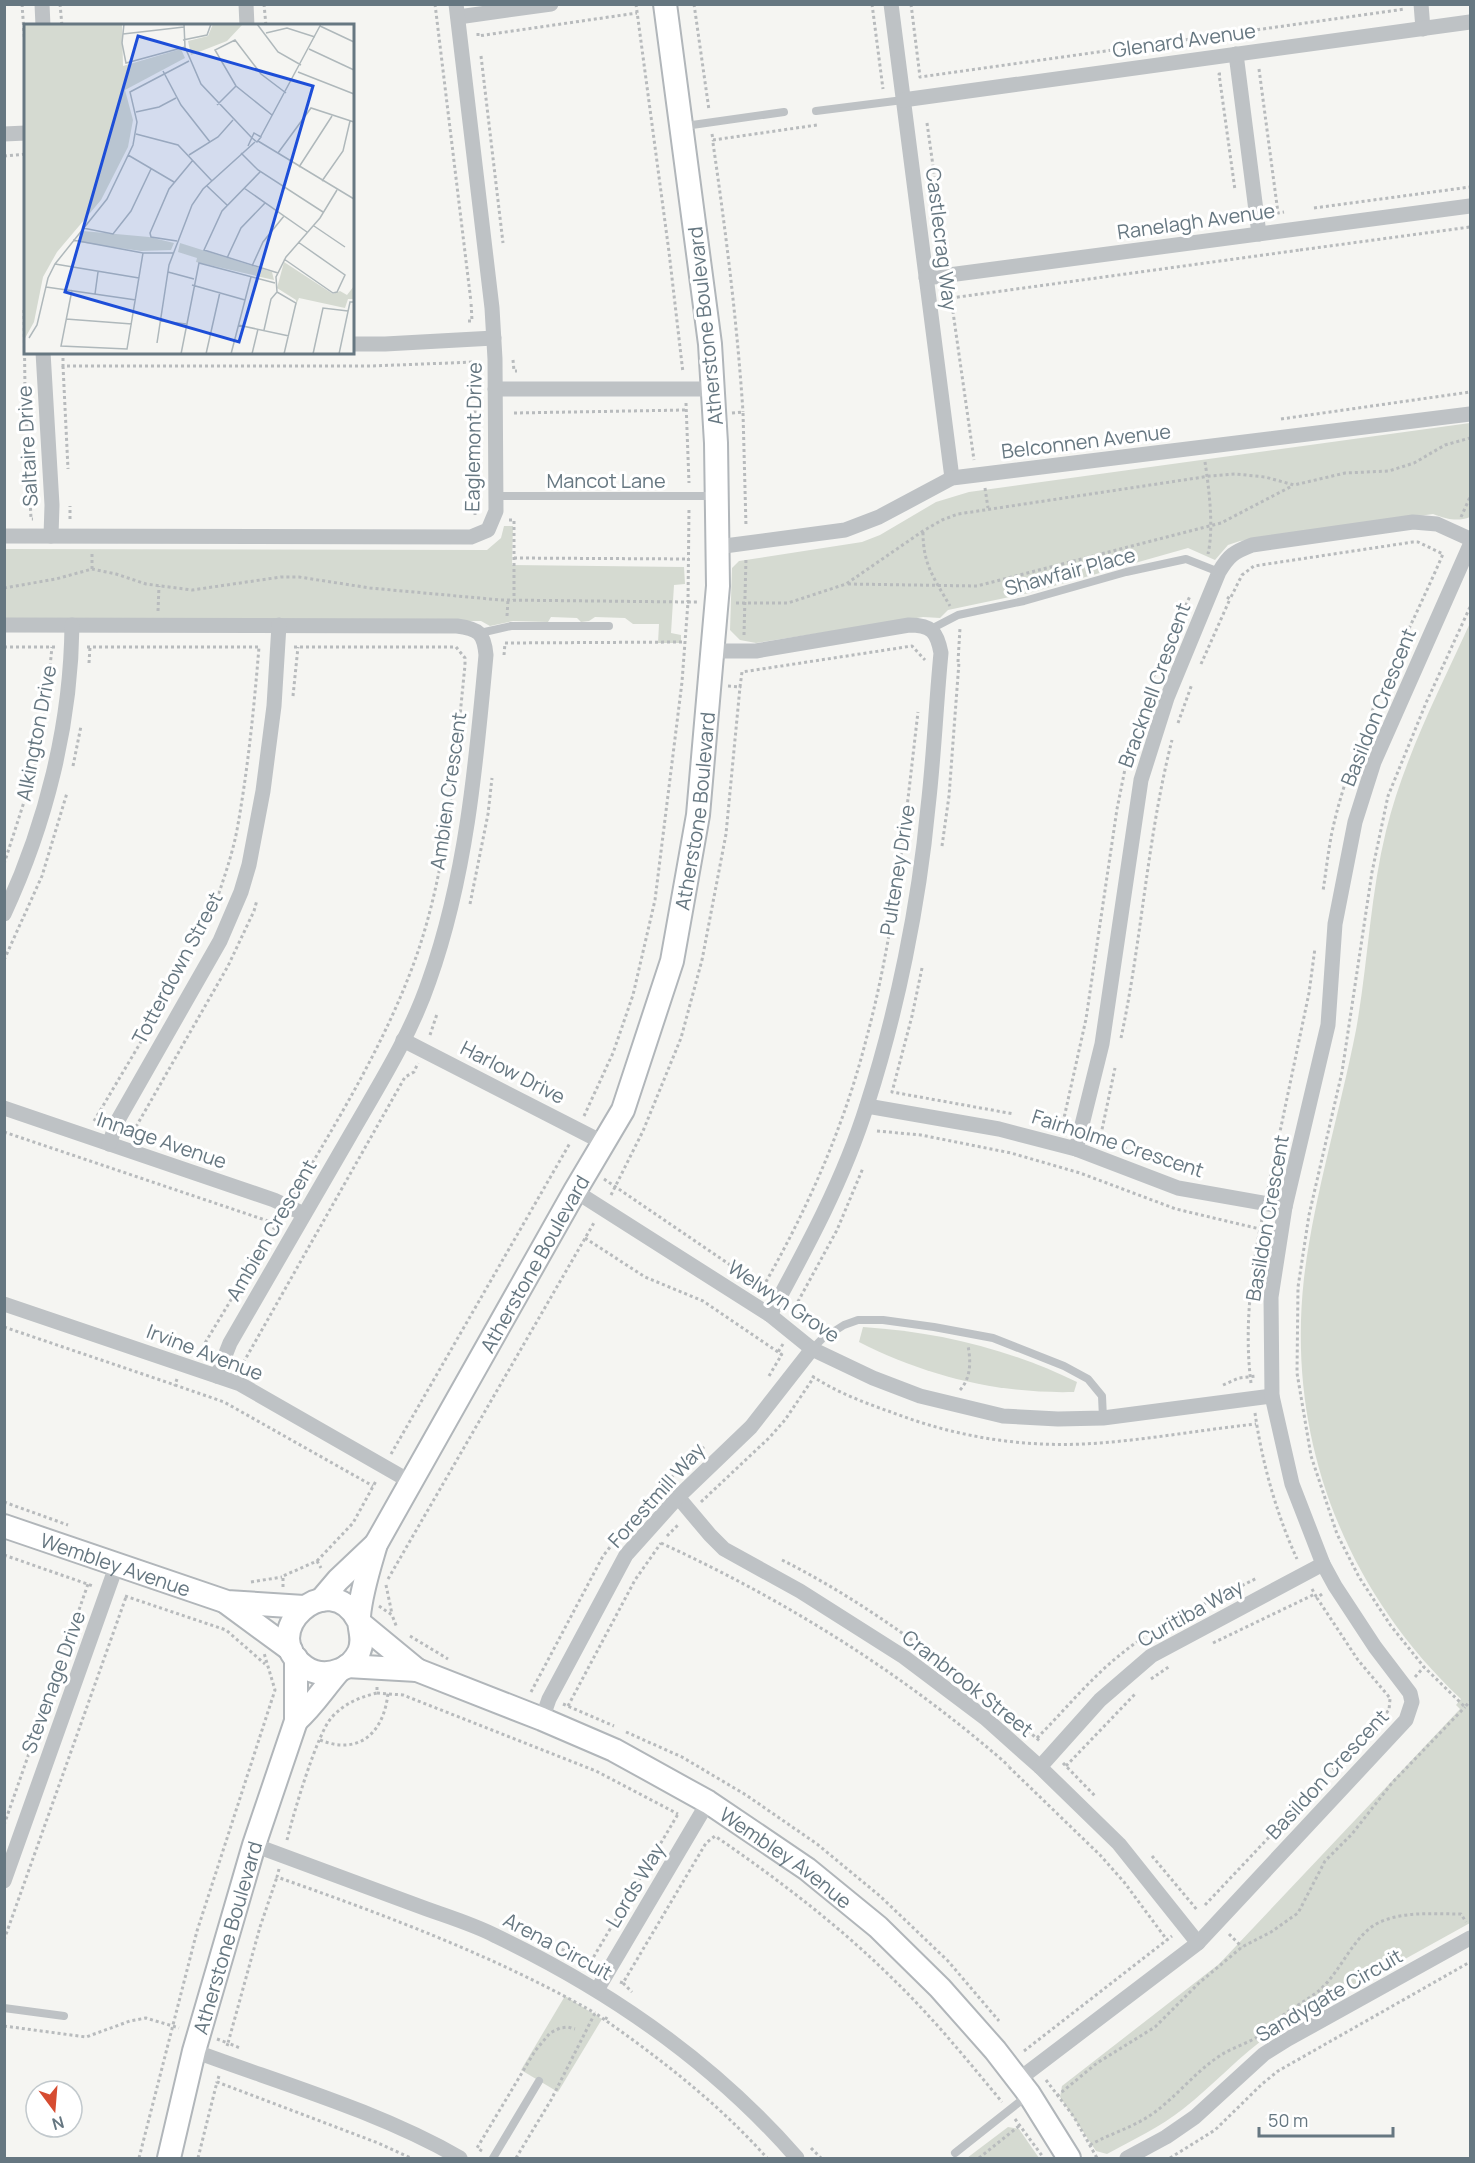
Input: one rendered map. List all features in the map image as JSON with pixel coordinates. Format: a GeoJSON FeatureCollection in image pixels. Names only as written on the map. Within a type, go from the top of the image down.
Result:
{"type":"FeatureCollection","features":[{"type":"Feature","properties":{"kind":"street"},"geometry":{"type":"LineString","coordinates":[[42,4],[44,24]]}},
{"type":"Feature","properties":{"kind":"street"},"geometry":{"type":"LineString","coordinates":[[246,4],[247,24]]}},
{"type":"Feature","properties":{"kind":"street"},"geometry":{"type":"LineString","coordinates":[[457,11],[476,14],[551,4]]}},
{"type":"Feature","properties":{"kind":"street","name":"Atherstone Boulevard"},"geometry":{"type":"LineString","coordinates":[[359,1621],[362,1593],[376,1544],[623,1110],[672,961],[698,815],[716,603],[717,496],[710,344],[665,4]]}},
{"type":"Feature","properties":{"kind":"street","name":"Castlecrag Way"},"geometry":{"type":"LineString","coordinates":[[891,4],[952,472]]}},
{"type":"Feature","properties":{"kind":"street"},"geometry":{"type":"LineString","coordinates":[[1421,6],[1423,28]]}},
{"type":"Feature","properties":{"kind":"street","name":"Eaglemont Drive"},"geometry":{"type":"LineString","coordinates":[[4,536],[471,537],[488,530],[496,512],[494,338],[457,11]]}},
{"type":"Feature","properties":{"kind":"street","name":"Glenard Avenue"},"geometry":{"type":"LineString","coordinates":[[903,99],[1470,22]]}},
{"type":"Feature","properties":{"kind":"street"},"geometry":{"type":"LineString","coordinates":[[1236,54],[1259,234]]}},
{"type":"Feature","properties":{"kind":"street"},"geometry":{"type":"LineString","coordinates":[[4,134],[24,133]]}},
{"type":"Feature","properties":{"kind":"street","name":"Ranelagh Avenue"},"geometry":{"type":"LineString","coordinates":[[926,278],[1470,206]]}},
{"type":"Feature","properties":{"kind":"street"},"geometry":{"type":"LineString","coordinates":[[354,344],[494,338]]}},
{"type":"Feature","properties":{"kind":"street","name":"Saltaire Drive"},"geometry":{"type":"LineString","coordinates":[[43,354],[52,506],[51,536]]}},
{"type":"Feature","properties":{"kind":"street"},"geometry":{"type":"LineString","coordinates":[[495,389],[713,389]]}},
{"type":"Feature","properties":{"kind":"street","name":"Belconnen Avenue"},"geometry":{"type":"LineString","coordinates":[[717,547],[845,530],[879,517],[952,472],[1470,414]]}},
{"type":"Feature","properties":{"kind":"street","name":"Bracknell Crescent"},"geometry":{"type":"LineString","coordinates":[[1076,1149],[1102,1044],[1140,780],[1167,698],[1219,572],[1233,553],[1252,545],[1413,522],[1437,524],[1470,539]]}},
{"type":"Feature","properties":{"kind":"street","name":"Basildon Crescent"},"geometry":{"type":"LineString","coordinates":[[1029,2095],[1036,2065],[1198,1942],[1406,1720],[1412,1702],[1406,1686],[1375,1647],[1335,1586],[1323,1564],[1292,1484],[1272,1396],[1271,1297],[1289,1191],[1328,1025],[1335,924],[1355,822],[1374,762],[1470,544]]}},
{"type":"Feature","properties":{"kind":"street"},"geometry":{"type":"LineString","coordinates":[[4,625],[457,626],[471,628],[480,633]]}},
{"type":"Feature","properties":{"kind":"street","name":"Alkington Drive"},"geometry":{"type":"LineString","coordinates":[[4,914],[37,830],[56,760],[68,690],[72,625]]}},
{"type":"Feature","properties":{"kind":"street","name":"Totterdown Street"},"geometry":{"type":"LineString","coordinates":[[110,1144],[117,1120],[220,941],[241,892],[249,865],[263,791],[275,696],[279,625]]}},
{"type":"Feature","properties":{"kind":"street"},"geometry":{"type":"LineString","coordinates":[[713,651],[756,651],[909,625],[921,625],[931,630]]}},
{"type":"Feature","properties":{"kind":"street","name":"Pulteney Drive"},"geometry":{"type":"LineString","coordinates":[[770,1315],[832,1197],[867,1106],[888,1036],[912,918],[928,809],[941,653],[938,639],[931,630]]}},
{"type":"Feature","properties":{"kind":"street","name":"Ambien Crescent"},"geometry":{"type":"LineString","coordinates":[[217,1376],[230,1343],[390,1066],[429,983],[446,929],[456,882],[479,732],[486,655],[480,633]]}},
{"type":"Feature","properties":{"kind":"street","name":"Harlow Drive"},"geometry":{"type":"LineString","coordinates":[[403,1040],[604,1143]]}},
{"type":"Feature","properties":{"kind":"street","name":"Fairholme Crescent"},"geometry":{"type":"LineString","coordinates":[[867,1106],[999,1129],[1076,1149],[1178,1188],[1286,1207]]}},
{"type":"Feature","properties":{"kind":"street","name":"Innage Avenue"},"geometry":{"type":"LineString","coordinates":[[4,1108],[304,1214]]}},
{"type":"Feature","properties":{"kind":"street","name":"Welwyn Grove"},"geometry":{"type":"LineString","coordinates":[[575,1191],[770,1315],[812,1349],[873,1378],[920,1396],[1003,1416],[1058,1419],[1103,1418],[1272,1396]]}},
{"type":"Feature","properties":{"kind":"street","name":"Irvine Avenue"},"geometry":{"type":"LineString","coordinates":[[4,1304],[252,1390],[411,1482]]}},
{"type":"Feature","properties":{"kind":"street","name":"Forestmill Way"},"geometry":{"type":"LineString","coordinates":[[545,1709],[627,1555],[678,1497],[751,1426],[812,1349]]}},
{"type":"Feature","properties":{"kind":"street","name":"Cranbrook Street"},"geometry":{"type":"LineString","coordinates":[[678,1497],[724,1549],[800,1591],[904,1657],[984,1718],[1040,1767],[1119,1844],[1198,1942]]}},
{"type":"Feature","properties":{"kind":"street","name":"Wembley Avenue"},"geometry":{"type":"LineString","coordinates":[[4,1526],[227,1602],[280,1606],[313,1603]]}},
{"type":"Feature","properties":{"kind":"street","name":"Atherstone Boulevard"},"geometry":{"type":"LineString","coordinates":[[313,1603],[376,1544]]}},
{"type":"Feature","properties":{"kind":"street","name":"Stevenage Drive"},"geometry":{"type":"LineString","coordinates":[[4,1881],[117,1564]]}},
{"type":"Feature","properties":{"kind":"street","name":"Curitiba Way"},"geometry":{"type":"LineString","coordinates":[[1040,1767],[1100,1700],[1151,1656],[1323,1564]]}},
{"type":"Feature","properties":{"kind":"street","name":"Wembley Avenue"},"geometry":{"type":"LineString","coordinates":[[227,1602],[293,1654]]}},
{"type":"Feature","properties":{"kind":"street"},"geometry":{"type":"LineString","coordinates":[[313,1603],[340,1603],[349,1608],[359,1621],[362,1642],[359,1651],[343,1669],[320,1673],[311,1670],[293,1654],[289,1631],[292,1622],[313,1603]]}},
{"type":"Feature","properties":{"kind":"street","name":"Wembley Avenue"},"geometry":{"type":"LineString","coordinates":[[359,1621],[398,1637],[417,1670]]}},
{"type":"Feature","properties":{"kind":"street","name":"Atherstone Boulevard"},"geometry":{"type":"LineString","coordinates":[[169,2158],[194,2051],[254,1845],[296,1721],[293,1654]]}},
{"type":"Feature","properties":{"kind":"street","name":"Atherstone Boulevard"},"geometry":{"type":"LineString","coordinates":[[296,1721],[312,1706],[323,1689],[343,1669]]}},
{"type":"Feature","properties":{"kind":"street","name":"Wembley Avenue"},"geometry":{"type":"LineString","coordinates":[[343,1669],[417,1670],[545,1709],[728,1815],[807,1869],[878,1927],[940,1989],[1029,2095],[1069,2158]]}},
{"type":"Feature","properties":{"kind":"street","name":"Lords Way"},"geometry":{"type":"LineString","coordinates":[[597,1990],[708,1802]]}},
{"type":"Feature","properties":{"kind":"street","name":"Arena Circuit"},"geometry":{"type":"LineString","coordinates":[[254,1845],[495,1935],[597,1990],[655,2029],[726,2088],[797,2158]]}},
{"type":"Feature","properties":{"kind":"street","name":"Sandygate Circuit"},"geometry":{"type":"LineString","coordinates":[[1127,2158],[1166,2138],[1195,2117],[1264,2054],[1470,1938]]}},
{"type":"Feature","properties":{"kind":"street"},"geometry":{"type":"LineString","coordinates":[[194,2051],[386,2122],[426,2139],[460,2158]]}},
{"type":"Feature","properties":{"kind":"lane"},"geometry":{"type":"LineString","coordinates":[[816,111],[903,99]]}},
{"type":"Feature","properties":{"kind":"lane"},"geometry":{"type":"LineString","coordinates":[[682,126],[784,112]]}},
{"type":"Feature","properties":{"kind":"lane","name":"Mancot Lane"},"geometry":{"type":"LineString","coordinates":[[496,496],[717,496]]}},
{"type":"Feature","properties":{"kind":"lane","name":"Shawfair Place"},"geometry":{"type":"LineString","coordinates":[[931,630],[958,615],[1024,602],[1126,572],[1186,559],[1219,572]]}},
{"type":"Feature","properties":{"kind":"lane"},"geometry":{"type":"LineString","coordinates":[[480,633],[511,626],[609,626]]}},
{"type":"Feature","properties":{"kind":"lane"},"geometry":{"type":"LineString","coordinates":[[812,1349],[829,1334],[858,1320],[882,1320],[993,1338],[1088,1378],[1102,1396],[1103,1418]]}},
{"type":"Feature","properties":{"kind":"lane"},"geometry":{"type":"LineString","coordinates":[[4,2008],[64,2016]]}},
{"type":"Feature","properties":{"kind":"lane"},"geometry":{"type":"LineString","coordinates":[[493,2158],[539,2081]]}},
{"type":"Feature","properties":{"kind":"lane"},"geometry":{"type":"LineString","coordinates":[[955,2153],[1029,2095]]}},
{"type":"Feature","properties":{"kind":"path"},"geometry":{"type":"LineString","coordinates":[[22,4],[24,32]]}},
{"type":"Feature","properties":{"kind":"path"},"geometry":{"type":"LineString","coordinates":[[60,4],[62,24]]}},
{"type":"Feature","properties":{"kind":"path"},"geometry":{"type":"LineString","coordinates":[[264,4],[266,24]]}},
{"type":"Feature","properties":{"kind":"path"},"geometry":{"type":"LineString","coordinates":[[435,4],[471,302],[472,321],[461,322]]}},
{"type":"Feature","properties":{"kind":"path"},"geometry":{"type":"LineString","coordinates":[[244,1583],[283,1576],[317,1561],[353,1523],[578,1129],[613,1053],[633,995],[655,900],[682,682],[689,559],[685,389],[636,4]]}},
{"type":"Feature","properties":{"kind":"path"},"geometry":{"type":"LineString","coordinates":[[694,4],[713,140],[817,125]]}},
{"type":"Feature","properties":{"kind":"path"},"geometry":{"type":"LineString","coordinates":[[872,4],[885,102]]}},
{"type":"Feature","properties":{"kind":"path"},"geometry":{"type":"LineString","coordinates":[[911,4],[920,77],[1421,6]]}},
{"type":"Feature","properties":{"kind":"path"},"geometry":{"type":"LineString","coordinates":[[1402,4],[1402,10]]}},
{"type":"Feature","properties":{"kind":"path"},"geometry":{"type":"LineString","coordinates":[[476,14],[478,36],[637,13]]}},
{"type":"Feature","properties":{"kind":"path"},"geometry":{"type":"LineString","coordinates":[[480,48],[503,251]]}},
{"type":"Feature","properties":{"kind":"path"},"geometry":{"type":"LineString","coordinates":[[1270,67],[1258,69],[1278,213],[1286,212]]}},
{"type":"Feature","properties":{"kind":"path"},"geometry":{"type":"LineString","coordinates":[[927,123],[946,259]]}},
{"type":"Feature","properties":{"kind":"path"},"geometry":{"type":"LineString","coordinates":[[713,143],[729,253],[743,412]]}},
{"type":"Feature","properties":{"kind":"path"},"geometry":{"type":"LineString","coordinates":[[4,156],[24,154]]}},
{"type":"Feature","properties":{"kind":"path"},"geometry":{"type":"LineString","coordinates":[[1307,209],[1470,187]]}},
{"type":"Feature","properties":{"kind":"path"},"geometry":{"type":"LineString","coordinates":[[471,302],[491,300]]}},
{"type":"Feature","properties":{"kind":"path"},"geometry":{"type":"LineString","coordinates":[[952,305],[974,460]]}},
{"type":"Feature","properties":{"kind":"path"},"geometry":{"type":"LineString","coordinates":[[513,353],[514,371],[525,371]]}},
{"type":"Feature","properties":{"kind":"path"},"geometry":{"type":"LineString","coordinates":[[63,354],[63,366],[371,366],[475,362]]}},
{"type":"Feature","properties":{"kind":"path"},"geometry":{"type":"LineString","coordinates":[[672,373],[683,373]]}},
{"type":"Feature","properties":{"kind":"path"},"geometry":{"type":"LineString","coordinates":[[1272,420],[1470,392]]}},
{"type":"Feature","properties":{"kind":"path"},"geometry":{"type":"LineString","coordinates":[[514,413],[687,410]]}},
{"type":"Feature","properties":{"kind":"path"},"geometry":{"type":"LineString","coordinates":[[846,584],[977,586],[1221,523],[1294,485],[1344,473],[1381,472],[1405,467],[1445,446],[1470,438]]}},
{"type":"Feature","properties":{"kind":"path"},"geometry":{"type":"LineString","coordinates":[[952,472],[974,460],[982,459]]}},
{"type":"Feature","properties":{"kind":"path"},"geometry":{"type":"LineString","coordinates":[[4,588],[56,579],[92,569],[146,584],[192,590],[299,577],[370,588],[501,600],[788,603],[846,584],[923,531],[958,514],[1210,476],[1236,474],[1265,477],[1294,485]]}},
{"type":"Feature","properties":{"kind":"path"},"geometry":{"type":"LineString","coordinates":[[514,558],[689,559]]}},
{"type":"Feature","properties":{"kind":"path"},"geometry":{"type":"LineString","coordinates":[[1465,1707],[1424,1667],[1391,1626],[1359,1577],[1337,1534],[1311,1456],[1297,1373],[1298,1287],[1307,1225],[1342,1072],[1372,872],[1388,796],[1470,607]]}},
{"type":"Feature","properties":{"kind":"path"},"geometry":{"type":"LineString","coordinates":[[4,864],[34,771],[46,706],[52,647]]}},
{"type":"Feature","properties":{"kind":"path"},"geometry":{"type":"LineString","coordinates":[[167,997],[207,927],[226,873],[234,842],[253,720],[260,647]]}},
{"type":"Feature","properties":{"kind":"path"},"geometry":{"type":"LineString","coordinates":[[923,670],[924,660]]}},
{"type":"Feature","properties":{"kind":"path"},"geometry":{"type":"LineString","coordinates":[[942,848],[950,786],[959,663]]}},
{"type":"Feature","properties":{"kind":"path"},"geometry":{"type":"LineString","coordinates":[[175,1385],[187,1349],[200,1353],[367,1069],[415,960],[430,910],[441,856],[458,738],[465,665]]}},
{"type":"Feature","properties":{"kind":"path"},"geometry":{"type":"LineString","coordinates":[[763,1287],[795,1230],[818,1179],[851,1092],[866,1040],[883,967],[895,900],[919,702]]}},
{"type":"Feature","properties":{"kind":"path"},"geometry":{"type":"LineString","coordinates":[[922,965],[912,1016],[892,1092],[999,1110],[1020,1116]]}},
{"type":"Feature","properties":{"kind":"path"},"geometry":{"type":"LineString","coordinates":[[94,1121],[144,1037]]}},
{"type":"Feature","properties":{"kind":"path"},"geometry":{"type":"LineString","coordinates":[[877,1131],[921,1135],[1011,1154],[1080,1173],[1176,1209],[1260,1229]]}},
{"type":"Feature","properties":{"kind":"path"},"geometry":{"type":"LineString","coordinates":[[4,1132],[277,1224]]}},
{"type":"Feature","properties":{"kind":"path"},"geometry":{"type":"LineString","coordinates":[[1100,1139],[1109,1142]]}},
{"type":"Feature","properties":{"kind":"path"},"geometry":{"type":"LineString","coordinates":[[1117,1145],[1144,1155]]}},
{"type":"Feature","properties":{"kind":"path"},"geometry":{"type":"LineString","coordinates":[[1257,1186],[1289,1191]]}},
{"type":"Feature","properties":{"kind":"path"},"geometry":{"type":"LineString","coordinates":[[585,1238],[645,1277],[703,1301],[778,1352]]}},
{"type":"Feature","properties":{"kind":"path"},"geometry":{"type":"LineString","coordinates":[[4,1327],[224,1402],[373,1486]]}},
{"type":"Feature","properties":{"kind":"path"},"geometry":{"type":"LineString","coordinates":[[949,1403],[964,1385],[971,1362],[967,1333]]}},
{"type":"Feature","properties":{"kind":"path"},"geometry":{"type":"LineString","coordinates":[[568,1706],[635,1580],[661,1543],[770,1437],[785,1420],[814,1377]]}},
{"type":"Feature","properties":{"kind":"path"},"geometry":{"type":"LineString","coordinates":[[4,1502],[72,1526]]}},
{"type":"Feature","properties":{"kind":"path"},"geometry":{"type":"LineString","coordinates":[[661,1543],[740,1582],[849,1645],[934,1704],[1009,1766],[1100,1855],[1124,1882],[1167,1940]]}},
{"type":"Feature","properties":{"kind":"path"},"geometry":{"type":"LineString","coordinates":[[4,1555],[226,1630],[266,1665]]}},
{"type":"Feature","properties":{"kind":"path"},"geometry":{"type":"LineString","coordinates":[[317,1561],[322,1571],[338,1580]]}},
{"type":"Feature","properties":{"kind":"path"},"geometry":{"type":"LineString","coordinates":[[280,1606],[283,1576]]}},
{"type":"Feature","properties":{"kind":"path"},"geometry":{"type":"LineString","coordinates":[[4,1825],[88,1584]]}},
{"type":"Feature","properties":{"kind":"path"},"geometry":{"type":"LineString","coordinates":[[1098,2158],[1058,2096],[1024,2051],[1185,1924],[1271,1837],[1389,1710],[1390,1699],[1358,1660],[1317,1598],[1335,1586]]}},
{"type":"Feature","properties":{"kind":"path"},"geometry":{"type":"LineString","coordinates":[[362,1593],[392,1615],[398,1637],[455,1664]]}},
{"type":"Feature","properties":{"kind":"path"},"geometry":{"type":"LineString","coordinates":[[1211,1644],[1315,1594]]}},
{"type":"Feature","properties":{"kind":"path"},"geometry":{"type":"LineString","coordinates":[[4,1940],[126,1597]]}},
{"type":"Feature","properties":{"kind":"path"},"geometry":{"type":"LineString","coordinates":[[139,2158],[197,1931],[275,1690],[263,1656],[270,1635]]}},
{"type":"Feature","properties":{"kind":"path"},"geometry":{"type":"LineString","coordinates":[[1148,1682],[1171,1665]]}},
{"type":"Feature","properties":{"kind":"path"},"geometry":{"type":"LineString","coordinates":[[377,1693],[378,1679],[382,1669]]}},
{"type":"Feature","properties":{"kind":"path"},"geometry":{"type":"LineString","coordinates":[[1390,1699],[1406,1686]]}},
{"type":"Feature","properties":{"kind":"path"},"geometry":{"type":"LineString","coordinates":[[1066,1766],[1142,1688]]}},
{"type":"Feature","properties":{"kind":"path"},"geometry":{"type":"LineString","coordinates":[[531,1692],[545,1709],[568,1706],[682,1757],[742,1792],[817,1844],[880,1896],[948,1961],[1001,2024]]}},
{"type":"Feature","properties":{"kind":"path"},"geometry":{"type":"LineString","coordinates":[[767,2158],[697,2091],[643,2047],[595,2013],[550,1988],[479,1955],[277,1877],[320,1740],[336,1713],[350,1702],[377,1693],[403,1695],[596,1771],[715,1836],[803,1900],[866,1954],[937,2025],[1009,2110],[1044,2158]]}},
{"type":"Feature","properties":{"kind":"path"},"geometry":{"type":"LineString","coordinates":[[320,1740],[342,1746],[365,1739],[383,1718],[388,1693]]}},
{"type":"Feature","properties":{"kind":"path"},"geometry":{"type":"LineString","coordinates":[[979,2158],[1019,2126],[1029,2095],[1058,2096],[1097,2063],[1155,2027],[1199,1983],[1242,1947],[1271,1932],[1298,1913],[1325,1861],[1352,1834],[1392,1783],[1470,1701]]}},
{"type":"Feature","properties":{"kind":"path"},"geometry":{"type":"LineString","coordinates":[[1009,1766],[1033,1735]]}},
{"type":"Feature","properties":{"kind":"path"},"geometry":{"type":"LineString","coordinates":[[715,1836],[742,1792]]}},
{"type":"Feature","properties":{"kind":"path"},"geometry":{"type":"LineString","coordinates":[[1090,2145],[1136,2125],[1157,2111],[1220,2055],[1257,2037],[1281,2017],[1318,1992],[1336,1974],[1357,1940],[1377,1923],[1413,1914],[1461,1914],[1466,1923]]}},
{"type":"Feature","properties":{"kind":"path"},"geometry":{"type":"LineString","coordinates":[[1170,2158],[1215,2130],[1278,2071],[1470,1962]]}},
{"type":"Feature","properties":{"kind":"path"},"geometry":{"type":"LineString","coordinates":[[605,2020],[626,1987]]}},
{"type":"Feature","properties":{"kind":"path"},"geometry":{"type":"LineString","coordinates":[[516,2158],[551,2100],[595,2013]]}},
{"type":"Feature","properties":{"kind":"path"},"geometry":{"type":"LineString","coordinates":[[4,2026],[86,2037],[130,2021],[146,2018],[172,2025]]}},
{"type":"Feature","properties":{"kind":"path"},"geometry":{"type":"LineString","coordinates":[[493,2158],[477,2148],[535,2051],[550,2033],[568,2027],[575,2029]]}},
{"type":"Feature","properties":{"kind":"path"},"geometry":{"type":"LineString","coordinates":[[198,2158],[228,2043]]}},
{"type":"Feature","properties":{"kind":"path"},"geometry":{"type":"LineString","coordinates":[[217,2082],[378,2143],[411,2158]]}},
{"type":"Feature","properties":{"kind":"shaded area"},"geometry":{"type":"Polygon","coordinates":[[[1470,423],[1470,517],[1465,519],[1452,519],[1433,514],[1240,541],[1228,545],[1215,560],[1188,548],[1029,593],[948,610],[940,618],[923,617],[756,643],[740,640],[730,630],[732,568],[739,561],[862,542],[880,535],[936,502],[969,492],[1470,423]]]}},
{"type":"Feature","properties":{"kind":"shaded area"},"geometry":{"type":"Polygon","coordinates":[[[504,526],[513,526],[512,565],[684,567],[685,584],[674,585],[671,633],[681,635],[681,643],[658,643],[659,624],[633,624],[625,618],[595,617],[581,622],[577,618],[551,617],[548,622],[513,621],[490,626],[481,621],[5,620],[5,549],[487,550],[501,538],[504,526]]]}},
{"type":"Feature","properties":{"kind":"shaded area"},"geometry":{"type":"Polygon","coordinates":[[[1470,623],[1470,1923],[1275,2031],[1174,2116],[1107,2154],[1096,2151],[1060,2097],[1062,2086],[1219,1964],[1460,1709],[1456,1705],[1461,1699],[1420,1656],[1385,1609],[1355,1560],[1332,1507],[1315,1453],[1304,1396],[1301,1338],[1308,1247],[1356,1030],[1376,880],[1386,831],[1412,751],[1470,623]]]}},
{"type":"Feature","properties":{"kind":"shaded area"},"geometry":{"type":"Polygon","coordinates":[[[863,1327],[919,1333],[973,1344],[1026,1360],[1077,1382],[1074,1392],[1046,1392],[990,1386],[963,1380],[910,1364],[859,1342],[863,1327]]]}},
{"type":"Feature","properties":{"kind":"shaded area"},"geometry":{"type":"Polygon","coordinates":[[[565,1996],[602,2019],[558,2092],[521,2070],[565,1996]]]}},
{"type":"Feature","properties":{"kind":"shaded area"},"geometry":{"type":"Polygon","coordinates":[[[1008,2127],[1019,2129],[1039,2158],[967,2158],[1008,2127]]]}}]}
